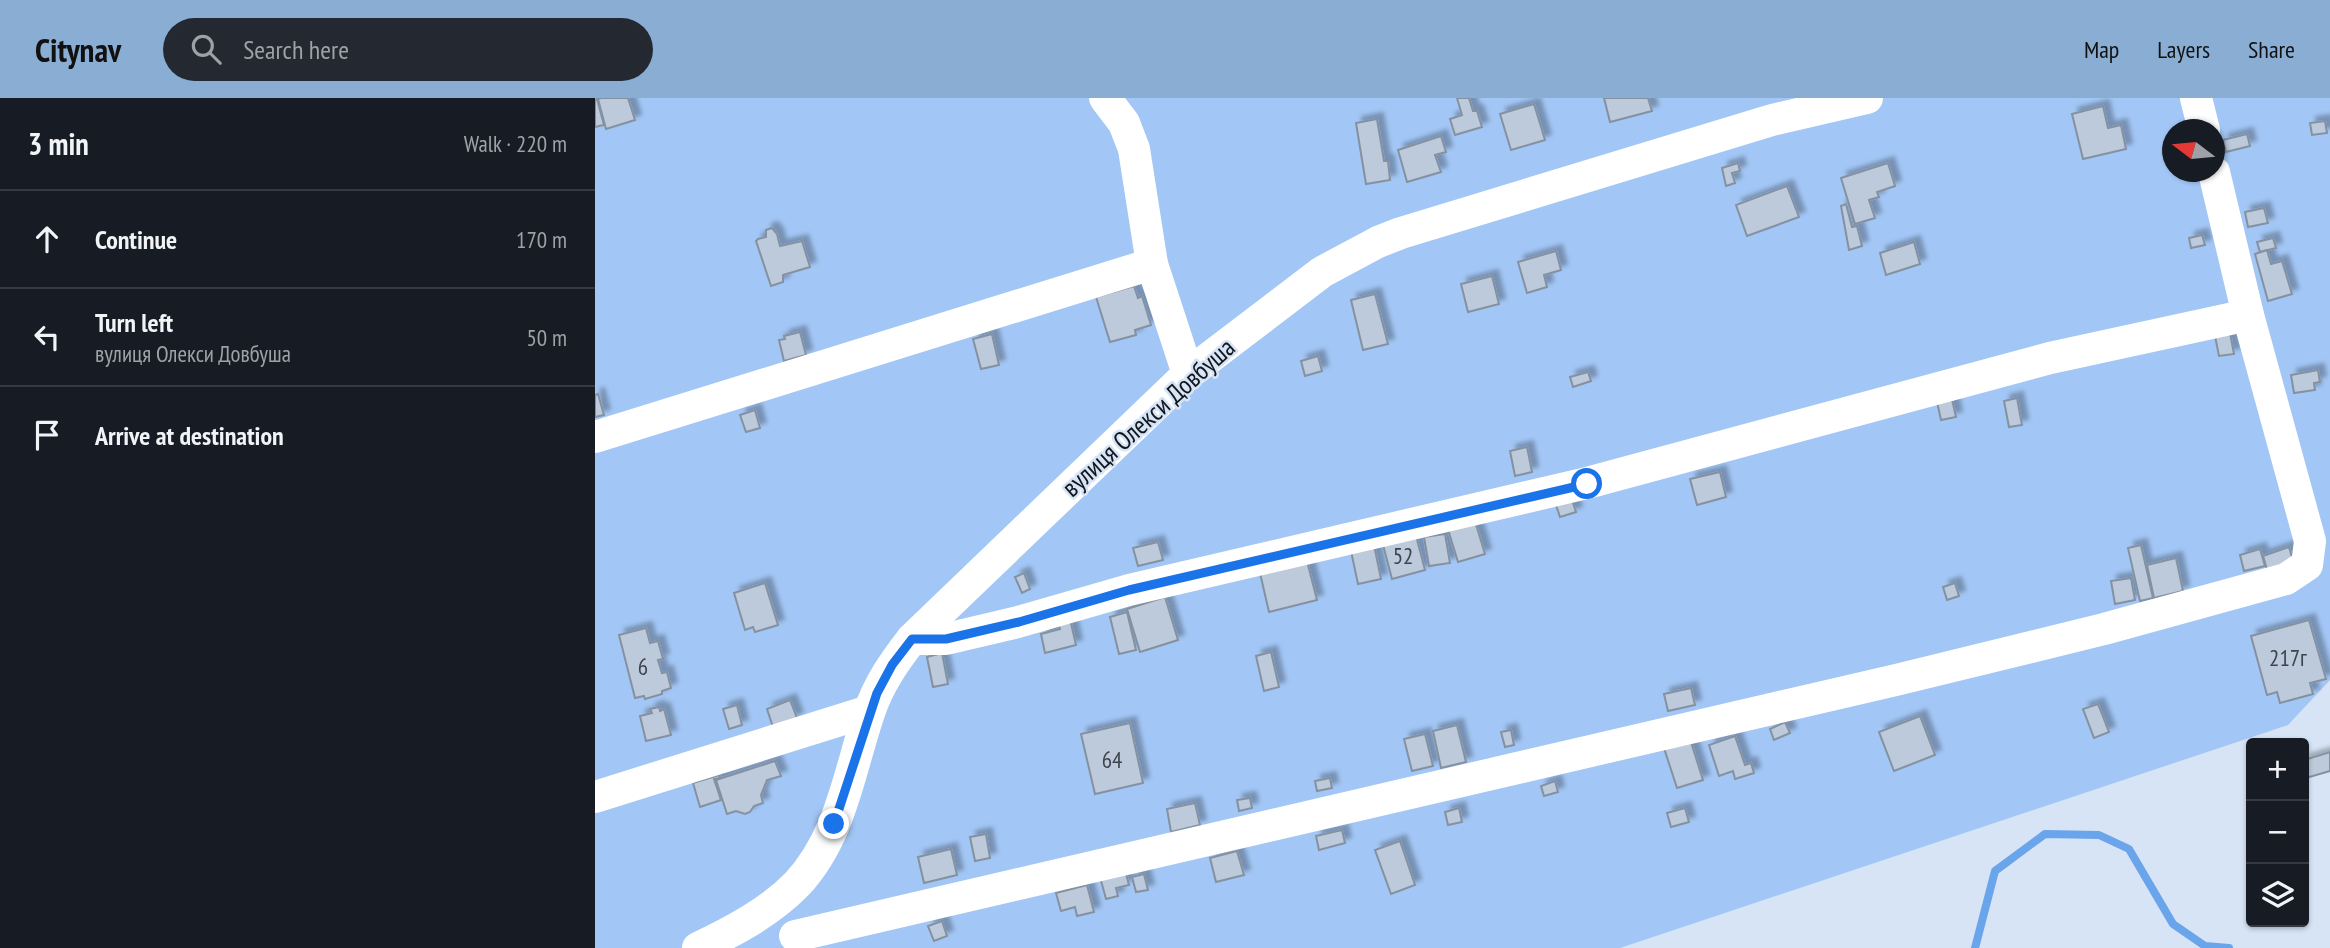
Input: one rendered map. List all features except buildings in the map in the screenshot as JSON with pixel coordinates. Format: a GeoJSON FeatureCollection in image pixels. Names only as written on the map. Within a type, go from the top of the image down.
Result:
{"type":"FeatureCollection","features":[{"type":"Feature","properties":{"kind":"street"},"geometry":{"type":"LineString","coordinates":[[1105,98],[1124,123],[1134,149],[1152,264],[1188,374]]}},
{"type":"Feature","properties":{"kind":"street","name":"вулиця Олекси Довбуша"},"geometry":{"type":"LineString","coordinates":[[698,948],[778,901],[812,866],[834,824],[869,711],[892,665],[912,639],[1188,374],[1322,272],[1389,237],[1772,120],[1867,98]]}},
{"type":"Feature","properties":{"kind":"street"},"geometry":{"type":"LineString","coordinates":[[2196,98],[2201,119]]}},
{"type":"Feature","properties":{"kind":"street"},"geometry":{"type":"LineString","coordinates":[[778,901],[797,942],[1909,677],[2104,629],[2286,579],[2307,565],[2310,541],[2248,315],[2216,182]]}},
{"type":"Feature","properties":{"kind":"street"},"geometry":{"type":"LineString","coordinates":[[595,437],[1152,264]]}},
{"type":"Feature","properties":{"kind":"street"},"geometry":{"type":"LineString","coordinates":[[912,639],[946,639],[1019,622],[1129,590],[1587,484],[2050,358],[2248,315]]}},
{"type":"Feature","properties":{"kind":"street"},"geometry":{"type":"LineString","coordinates":[[595,797],[869,711]]}},
{"type":"Feature","properties":{"kind":"shaded area"},"geometry":{"type":"Polygon","coordinates":[[[595,98],[2330,98],[2330,680],[2288,725],[1620,948],[595,948],[595,98]]]}},
{"type":"Feature","properties":{"kind":"waterway"},"geometry":{"type":"LineString","coordinates":[[1975,948],[1995,871],[2045,834],[2099,835],[2129,849],[2173,924],[2205,946],[2229,948]]}},
{"type":"Feature","properties":{"kind":"route"},"geometry":{"type":"LineString","coordinates":[[834,824],[841,809],[869,711],[884,678],[912,639],[946,639],[1019,622],[1129,590],[1587,484]]}}]}
